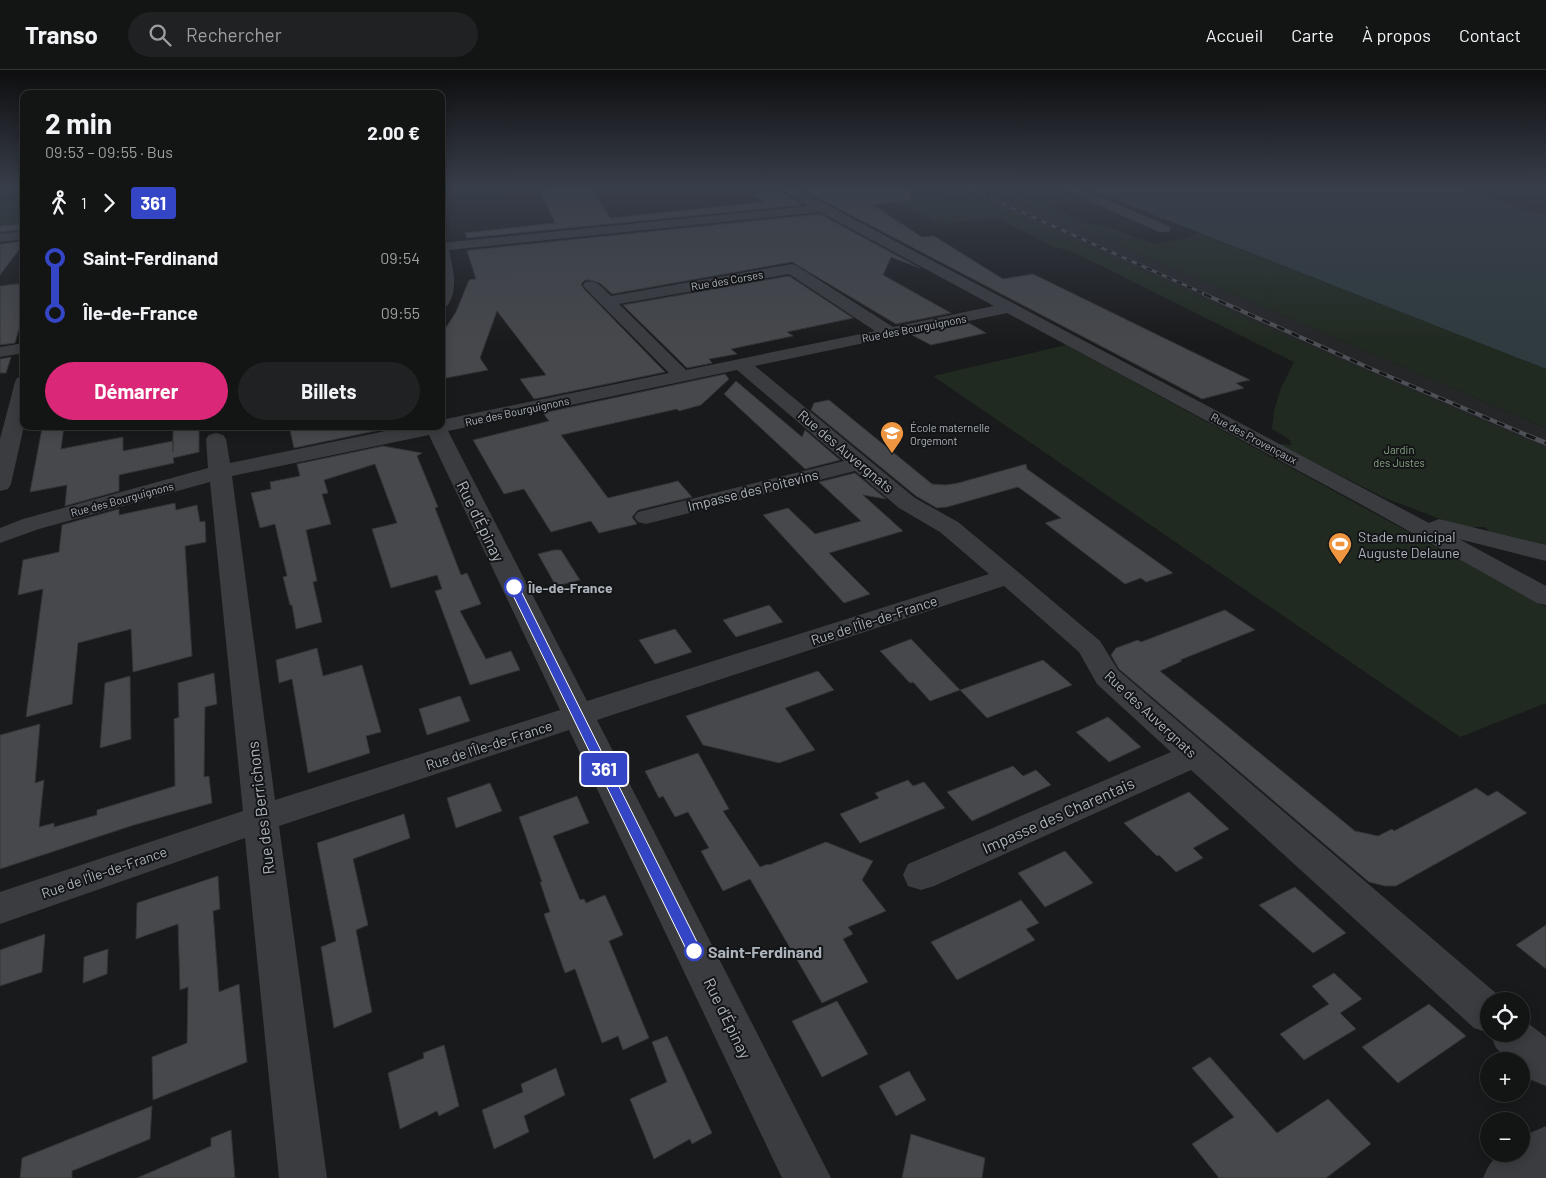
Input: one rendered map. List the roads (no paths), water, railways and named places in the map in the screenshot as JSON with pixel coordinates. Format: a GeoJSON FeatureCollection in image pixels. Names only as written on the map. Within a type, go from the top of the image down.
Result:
{"type":"FeatureCollection","features":[{"type":"Feature","properties":{"kind":"street"},"geometry":{"type":"LineString","coordinates":[[445,247],[522,239]]}},
{"type":"Feature","properties":{"kind":"street","name":"Rue des Provençaux"},"geometry":{"type":"LineString","coordinates":[[881,239],[1372,500],[1546,597]]}},
{"type":"Feature","properties":{"kind":"street"},"geometry":{"type":"LineString","coordinates":[[445,266],[448,281],[445,290]]}},
{"type":"Feature","properties":{"kind":"street","name":"Rue des Corses"},"geometry":{"type":"LineString","coordinates":[[607,301],[792,269],[889,332]]}},
{"type":"Feature","properties":{"kind":"street"},"geometry":{"type":"LineString","coordinates":[[591,285],[682,376]]}},
{"type":"Feature","properties":{"kind":"street","name":"Rue des Bourguignons"},"geometry":{"type":"LineString","coordinates":[[445,425],[1010,308]]}},
{"type":"Feature","properties":{"kind":"street"},"geometry":{"type":"LineString","coordinates":[[0,352],[20,349]]}},
{"type":"Feature","properties":{"kind":"street","name":"Rue des Auvergnats"},"geometry":{"type":"LineString","coordinates":[[740,363],[907,503],[949,527],[1090,647],[1107,677],[1480,1006]]}},
{"type":"Feature","properties":{"kind":"street"},"geometry":{"type":"LineString","coordinates":[[0,484],[3,455],[20,396]]}},
{"type":"Feature","properties":{"kind":"street","name":"Rue des Bourguignons"},"geometry":{"type":"LineString","coordinates":[[0,536],[32,524],[220,472],[421,430]]}},
{"type":"Feature","properties":{"kind":"street","name":"Rue d'Épinay"},"geometry":{"type":"LineString","coordinates":[[436,430],[808,1178]]}},
{"type":"Feature","properties":{"kind":"street","name":"Rue des Berrichons"},"geometry":{"type":"LineString","coordinates":[[216,439],[303,1178]]}},
{"type":"Feature","properties":{"kind":"street","name":"Impasse des Poitevins"},"geometry":{"type":"LineString","coordinates":[[646,517],[861,463]]}},
{"type":"Feature","properties":{"kind":"street"},"geometry":{"type":"LineString","coordinates":[[1372,500],[1418,519],[1465,534],[1546,553]]}},
{"type":"Feature","properties":{"kind":"street","name":"Rue de l'Île-de-France"},"geometry":{"type":"LineString","coordinates":[[0,908],[261,818],[1008,576]]}},
{"type":"Feature","properties":{"kind":"street","name":"Impasse des Charentais"},"geometry":{"type":"LineString","coordinates":[[921,875],[1196,755]]}},
{"type":"Feature","properties":{"kind":"street"},"geometry":{"type":"LineString","coordinates":[[1520,1042],[1546,1064]]}},
{"type":"Feature","properties":{"kind":"street"},"geometry":{"type":"LineString","coordinates":[[1507,1178],[1546,1149]]}},
{"type":"Feature","properties":{"kind":"railway"},"geometry":{"type":"LineString","coordinates":[[1081,239],[1207,295]]}},
{"type":"Feature","properties":{"kind":"railway"},"geometry":{"type":"LineString","coordinates":[[1204,294],[1367,367],[1529,436]]}},
{"type":"Feature","properties":{"kind":"railway"},"geometry":{"type":"LineString","coordinates":[[1526,435],[1546,443]]}},
{"type":"Feature","properties":{"kind":"place","name":"École maternelle Orgemont"},"geometry":{"type":"Point","coordinates":[892,454]}},
{"type":"Feature","properties":{"kind":"place","name":"Stade municipal Auguste Delaune"},"geometry":{"type":"Point","coordinates":[1340,565]}},
{"type":"Feature","properties":{"kind":"place","name":"Île-de-France"},"geometry":{"type":"Point","coordinates":[514,587]}},
{"type":"Feature","properties":{"kind":"place","name":"Saint-Ferdinand"},"geometry":{"type":"Point","coordinates":[694,951]}},
{"type":"Feature","properties":{"kind":"park label","name":"Jardin des Justes"},"geometry":{"type":"Point","coordinates":[1399,455]}}]}
